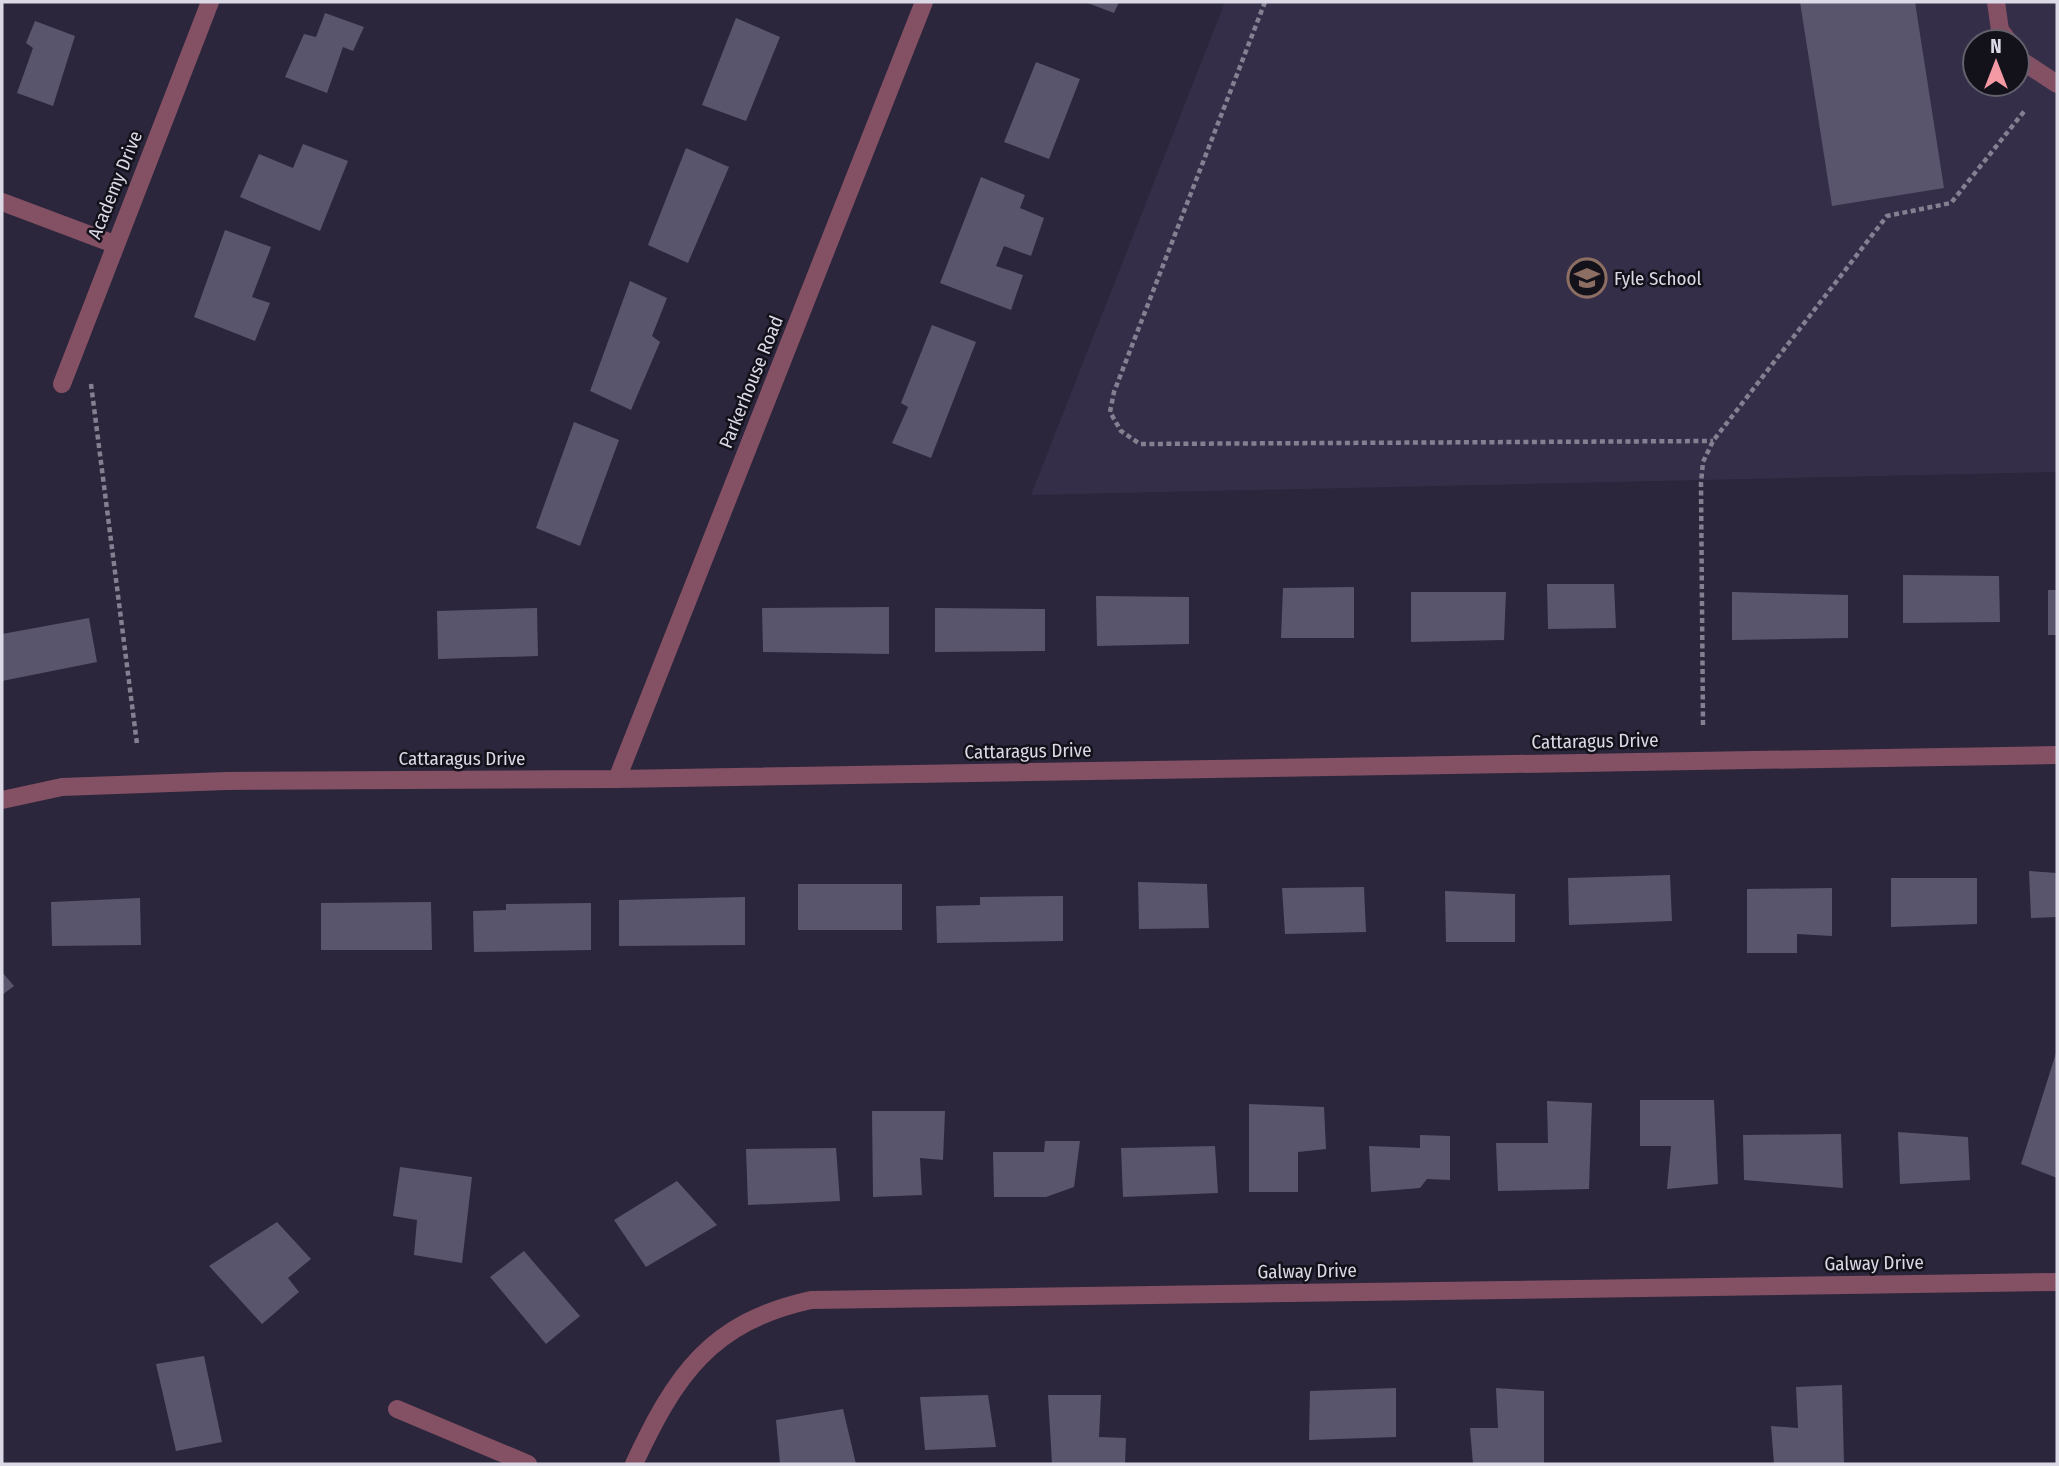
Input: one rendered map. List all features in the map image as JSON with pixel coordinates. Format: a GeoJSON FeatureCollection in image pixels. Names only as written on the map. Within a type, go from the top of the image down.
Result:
{"type":"FeatureCollection","features":[{"type":"Feature","properties":{"kind":"street","name":"Academy Drive"},"geometry":{"type":"LineString","coordinates":[[62,384],[210,2]]}},
{"type":"Feature","properties":{"kind":"street","name":"Parkerhouse Road"},"geometry":{"type":"LineString","coordinates":[[617,779],[924,2]]}},
{"type":"Feature","properties":{"kind":"street"},"geometry":{"type":"LineString","coordinates":[[1996,2],[2000,28]]}},
{"type":"Feature","properties":{"kind":"street"},"geometry":{"type":"LineString","coordinates":[[2031,67],[2057,84]]}},
{"type":"Feature","properties":{"kind":"street"},"geometry":{"type":"LineString","coordinates":[[2,202],[114,244]]}},
{"type":"Feature","properties":{"kind":"street","name":"Cattaragus Drive"},"geometry":{"type":"LineString","coordinates":[[2,800],[62,787],[198,782],[617,779],[2057,755]]}},
{"type":"Feature","properties":{"kind":"street","name":"Galway Drive"},"geometry":{"type":"LineString","coordinates":[[634,1464],[655,1420],[678,1382],[706,1350],[737,1326],[772,1309],[811,1300],[2057,1282]]}},
{"type":"Feature","properties":{"kind":"street"},"geometry":{"type":"LineString","coordinates":[[397,1409],[528,1464]]}},
{"type":"Feature","properties":{"kind":"path"},"geometry":{"type":"LineString","coordinates":[[1265,2],[1114,392],[1110,412],[1121,431],[1140,444],[1713,441]]}},
{"type":"Feature","properties":{"kind":"path"},"geometry":{"type":"LineString","coordinates":[[1703,725],[1701,483],[1703,462],[1713,441],[1887,216],[1951,203],[2026,109]]}},
{"type":"Feature","properties":{"kind":"path"},"geometry":{"type":"LineString","coordinates":[[91,380],[137,744]]}},
{"type":"Feature","properties":{"kind":"shaded area","name":"Fyle School"},"geometry":{"type":"Polygon","coordinates":[[[1225,2],[2057,2],[2057,472],[1031,495],[1225,2]]]}},
{"type":"Feature","properties":{"kind":"building"},"geometry":{"type":"Polygon","coordinates":[[[1085,2],[1119,2],[1114,13],[1085,2]]]}},
{"type":"Feature","properties":{"kind":"building"},"geometry":{"type":"Polygon","coordinates":[[[1800,2],[1915,2],[1944,188],[1832,206],[1800,2]]]}},
{"type":"Feature","properties":{"kind":"building"},"geometry":{"type":"Polygon","coordinates":[[[325,13],[364,27],[353,51],[343,47],[327,93],[285,77],[304,34],[316,37],[325,13]]]}},
{"type":"Feature","properties":{"kind":"building"},"geometry":{"type":"Polygon","coordinates":[[[736,18],[780,37],[746,121],[702,105],[736,18]]]}},
{"type":"Feature","properties":{"kind":"building"},"geometry":{"type":"Polygon","coordinates":[[[35,21],[75,36],[53,106],[17,93],[33,48],[26,43],[35,21]]]}},
{"type":"Feature","properties":{"kind":"building"},"geometry":{"type":"Polygon","coordinates":[[[1036,62],[1080,79],[1049,159],[1004,142],[1036,62]]]}},
{"type":"Feature","properties":{"kind":"building"},"geometry":{"type":"Polygon","coordinates":[[[303,144],[348,161],[320,231],[240,197],[259,154],[293,168],[303,144]]]}},
{"type":"Feature","properties":{"kind":"building"},"geometry":{"type":"Polygon","coordinates":[[[686,148],[729,167],[688,263],[648,245],[686,148]]]}},
{"type":"Feature","properties":{"kind":"building"},"geometry":{"type":"Polygon","coordinates":[[[981,177],[1025,195],[1020,208],[1044,218],[1031,256],[1004,246],[996,266],[1023,275],[1011,310],[940,283],[981,177]]]}},
{"type":"Feature","properties":{"kind":"building"},"geometry":{"type":"Polygon","coordinates":[[[225,230],[271,247],[252,297],[270,303],[255,341],[194,317],[225,230]]]}},
{"type":"Feature","properties":{"kind":"building"},"geometry":{"type":"Polygon","coordinates":[[[630,281],[667,298],[652,336],[660,342],[631,410],[590,391],[630,281]]]}},
{"type":"Feature","properties":{"kind":"building"},"geometry":{"type":"Polygon","coordinates":[[[932,325],[976,342],[931,458],[892,443],[908,407],[901,403],[932,325]]]}},
{"type":"Feature","properties":{"kind":"building"},"geometry":{"type":"Polygon","coordinates":[[[574,422],[619,440],[580,546],[536,528],[574,422]]]}},
{"type":"Feature","properties":{"kind":"building"},"geometry":{"type":"Polygon","coordinates":[[[1903,575],[1999,576],[2000,622],[1903,623],[1903,575]]]}},
{"type":"Feature","properties":{"kind":"building"},"geometry":{"type":"Polygon","coordinates":[[[1547,584],[1614,584],[1616,628],[1548,629],[1547,584]]]}},
{"type":"Feature","properties":{"kind":"building"},"geometry":{"type":"Polygon","coordinates":[[[1354,587],[1354,638],[1281,638],[1283,588],[1354,587]]]}},
{"type":"Feature","properties":{"kind":"building"},"geometry":{"type":"Polygon","coordinates":[[[2048,590],[2057,590],[2057,635],[2048,635],[2048,590]]]}},
{"type":"Feature","properties":{"kind":"building"},"geometry":{"type":"Polygon","coordinates":[[[1411,592],[1506,592],[1504,640],[1411,642],[1411,592]]]}},
{"type":"Feature","properties":{"kind":"building"},"geometry":{"type":"Polygon","coordinates":[[[1732,592],[1848,595],[1848,638],[1732,640],[1732,592]]]}},
{"type":"Feature","properties":{"kind":"building"},"geometry":{"type":"Polygon","coordinates":[[[1096,596],[1189,597],[1189,644],[1097,646],[1096,596]]]}},
{"type":"Feature","properties":{"kind":"building"},"geometry":{"type":"Polygon","coordinates":[[[889,607],[889,654],[763,652],[762,608],[889,607]]]}},
{"type":"Feature","properties":{"kind":"building"},"geometry":{"type":"Polygon","coordinates":[[[537,608],[538,656],[438,659],[437,611],[537,608]]]}},
{"type":"Feature","properties":{"kind":"building"},"geometry":{"type":"Polygon","coordinates":[[[935,608],[1045,609],[1045,651],[935,652],[935,608]]]}},
{"type":"Feature","properties":{"kind":"building"},"geometry":{"type":"Polygon","coordinates":[[[89,618],[97,662],[2,681],[2,634],[89,618]]]}},
{"type":"Feature","properties":{"kind":"building"},"geometry":{"type":"Polygon","coordinates":[[[2029,871],[2057,873],[2057,917],[2031,918],[2029,871]]]}},
{"type":"Feature","properties":{"kind":"building"},"geometry":{"type":"Polygon","coordinates":[[[1670,875],[1672,921],[1569,925],[1568,878],[1670,875]]]}},
{"type":"Feature","properties":{"kind":"building"},"geometry":{"type":"Polygon","coordinates":[[[1891,878],[1977,878],[1977,924],[1891,927],[1891,878]]]}},
{"type":"Feature","properties":{"kind":"building"},"geometry":{"type":"Polygon","coordinates":[[[1138,882],[1207,884],[1209,928],[1139,929],[1138,882]]]}},
{"type":"Feature","properties":{"kind":"building"},"geometry":{"type":"Polygon","coordinates":[[[798,884],[902,884],[902,930],[798,930],[798,884]]]}},
{"type":"Feature","properties":{"kind":"building"},"geometry":{"type":"Polygon","coordinates":[[[1364,887],[1366,932],[1285,934],[1282,888],[1364,887]]]}},
{"type":"Feature","properties":{"kind":"building"},"geometry":{"type":"Polygon","coordinates":[[[1832,888],[1832,936],[1797,934],[1797,953],[1747,953],[1747,889],[1832,888]]]}},
{"type":"Feature","properties":{"kind":"building"},"geometry":{"type":"Polygon","coordinates":[[[1445,891],[1515,894],[1515,942],[1446,942],[1445,891]]]}},
{"type":"Feature","properties":{"kind":"building"},"geometry":{"type":"Polygon","coordinates":[[[1063,896],[1063,941],[937,943],[936,906],[980,905],[980,897],[1063,896]]]}},
{"type":"Feature","properties":{"kind":"building"},"geometry":{"type":"Polygon","coordinates":[[[745,897],[745,945],[619,946],[619,900],[745,897]]]}},
{"type":"Feature","properties":{"kind":"building"},"geometry":{"type":"Polygon","coordinates":[[[140,898],[141,945],[52,946],[51,902],[140,898]]]}},
{"type":"Feature","properties":{"kind":"building"},"geometry":{"type":"Polygon","coordinates":[[[431,902],[432,950],[321,950],[321,903],[431,902]]]}},
{"type":"Feature","properties":{"kind":"building"},"geometry":{"type":"Polygon","coordinates":[[[591,903],[591,950],[474,952],[473,911],[506,910],[506,904],[591,903]]]}},
{"type":"Feature","properties":{"kind":"building"},"geometry":{"type":"Polygon","coordinates":[[[2,972],[14,986],[2,995],[2,972]]]}},
{"type":"Feature","properties":{"kind":"building"},"geometry":{"type":"Polygon","coordinates":[[[2057,1050],[2057,1178],[2021,1164],[2057,1050]]]}},
{"type":"Feature","properties":{"kind":"building"},"geometry":{"type":"Polygon","coordinates":[[[1640,1100],[1714,1100],[1718,1184],[1667,1189],[1671,1146],[1640,1146],[1640,1100]]]}},
{"type":"Feature","properties":{"kind":"building"},"geometry":{"type":"Polygon","coordinates":[[[1547,1101],[1592,1103],[1589,1189],[1498,1191],[1496,1143],[1548,1143],[1547,1101]]]}},
{"type":"Feature","properties":{"kind":"building"},"geometry":{"type":"Polygon","coordinates":[[[1249,1104],[1324,1107],[1326,1149],[1298,1152],[1298,1192],[1249,1192],[1249,1104]]]}},
{"type":"Feature","properties":{"kind":"building"},"geometry":{"type":"Polygon","coordinates":[[[872,1111],[945,1111],[943,1160],[920,1158],[922,1195],[873,1197],[872,1111]]]}},
{"type":"Feature","properties":{"kind":"building"},"geometry":{"type":"Polygon","coordinates":[[[1898,1132],[1968,1137],[1970,1180],[1900,1184],[1898,1132]]]}},
{"type":"Feature","properties":{"kind":"building"},"geometry":{"type":"Polygon","coordinates":[[[1841,1134],[1843,1188],[1744,1180],[1743,1135],[1841,1134]]]}},
{"type":"Feature","properties":{"kind":"building"},"geometry":{"type":"Polygon","coordinates":[[[1420,1135],[1450,1136],[1450,1180],[1427,1179],[1420,1188],[1371,1192],[1369,1146],[1420,1148],[1420,1135]]]}},
{"type":"Feature","properties":{"kind":"building"},"geometry":{"type":"Polygon","coordinates":[[[1045,1141],[1080,1141],[1074,1187],[1046,1197],[994,1197],[993,1152],[1044,1152],[1045,1141]]]}},
{"type":"Feature","properties":{"kind":"building"},"geometry":{"type":"Polygon","coordinates":[[[1215,1146],[1218,1193],[1123,1197],[1121,1148],[1215,1146]]]}},
{"type":"Feature","properties":{"kind":"building"},"geometry":{"type":"Polygon","coordinates":[[[836,1148],[840,1201],[748,1205],[746,1149],[836,1148]]]}},
{"type":"Feature","properties":{"kind":"building"},"geometry":{"type":"Polygon","coordinates":[[[400,1167],[472,1177],[462,1263],[414,1255],[417,1220],[393,1216],[400,1167]]]}},
{"type":"Feature","properties":{"kind":"building"},"geometry":{"type":"Polygon","coordinates":[[[677,1181],[717,1225],[646,1267],[614,1220],[677,1181]]]}},
{"type":"Feature","properties":{"kind":"building"},"geometry":{"type":"Polygon","coordinates":[[[277,1222],[311,1259],[288,1278],[299,1292],[262,1324],[209,1266],[277,1222]]]}},
{"type":"Feature","properties":{"kind":"building"},"geometry":{"type":"Polygon","coordinates":[[[524,1251],[580,1316],[546,1344],[490,1277],[524,1251]]]}},
{"type":"Feature","properties":{"kind":"building"},"geometry":{"type":"Polygon","coordinates":[[[204,1356],[222,1442],[176,1451],[156,1364],[204,1356]]]}},
{"type":"Feature","properties":{"kind":"building"},"geometry":{"type":"Polygon","coordinates":[[[1842,1385],[1844,1464],[1774,1464],[1771,1426],[1798,1428],[1796,1387],[1842,1385]]]}},
{"type":"Feature","properties":{"kind":"building"},"geometry":{"type":"Polygon","coordinates":[[[1396,1388],[1396,1437],[1309,1440],[1310,1391],[1396,1388]]]}},
{"type":"Feature","properties":{"kind":"building"},"geometry":{"type":"Polygon","coordinates":[[[1496,1388],[1544,1391],[1544,1464],[1473,1464],[1470,1428],[1498,1428],[1496,1388]]]}},
{"type":"Feature","properties":{"kind":"building"},"geometry":{"type":"Polygon","coordinates":[[[988,1395],[996,1447],[925,1450],[920,1397],[988,1395]]]}},
{"type":"Feature","properties":{"kind":"building"},"geometry":{"type":"Polygon","coordinates":[[[1048,1395],[1101,1395],[1099,1437],[1126,1438],[1125,1464],[1052,1464],[1048,1395]]]}},
{"type":"Feature","properties":{"kind":"building"},"geometry":{"type":"Polygon","coordinates":[[[843,1409],[856,1464],[780,1464],[776,1420],[843,1409]]]}},
{"type":"Feature","properties":{"kind":"place","name":"Fyle School"},"geometry":{"type":"Point","coordinates":[1587,278]}}]}
